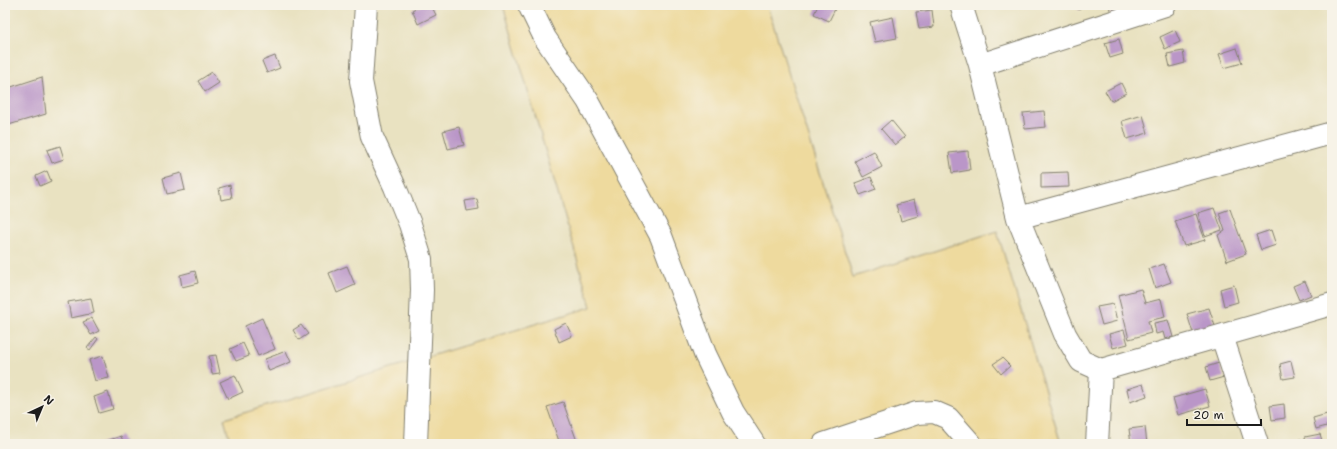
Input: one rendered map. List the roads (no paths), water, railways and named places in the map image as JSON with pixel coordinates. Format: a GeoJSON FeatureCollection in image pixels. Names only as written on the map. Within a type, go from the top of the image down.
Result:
{"type":"FeatureCollection","features":[{"type":"Feature","properties":{"kind":"street"},"geometry":{"type":"LineString","coordinates":[[366,5],[361,82],[372,137],[410,224],[421,259],[422,290],[416,444]]}},
{"type":"Feature","properties":{"kind":"street"},"geometry":{"type":"LineString","coordinates":[[529,5],[545,38],[588,101],[661,236],[705,354],[733,412],[754,444]]}},
{"type":"Feature","properties":{"kind":"street"},"geometry":{"type":"LineString","coordinates":[[961,5],[980,65],[1018,218],[1065,334],[1080,361],[1101,370],[1332,304]]}},
{"type":"Feature","properties":{"kind":"street"},"geometry":{"type":"LineString","coordinates":[[980,65],[1165,5]]}},
{"type":"Feature","properties":{"kind":"street"},"geometry":{"type":"LineString","coordinates":[[1018,218],[1332,132]]}},
{"type":"Feature","properties":{"kind":"street"},"geometry":{"type":"LineString","coordinates":[[1222,336],[1257,444]]}},
{"type":"Feature","properties":{"kind":"street"},"geometry":{"type":"LineString","coordinates":[[1094,441],[1101,370]]}},
{"type":"Feature","properties":{"kind":"street"},"geometry":{"type":"LineString","coordinates":[[824,444],[917,413],[934,412],[948,418],[971,444]]}}]}
